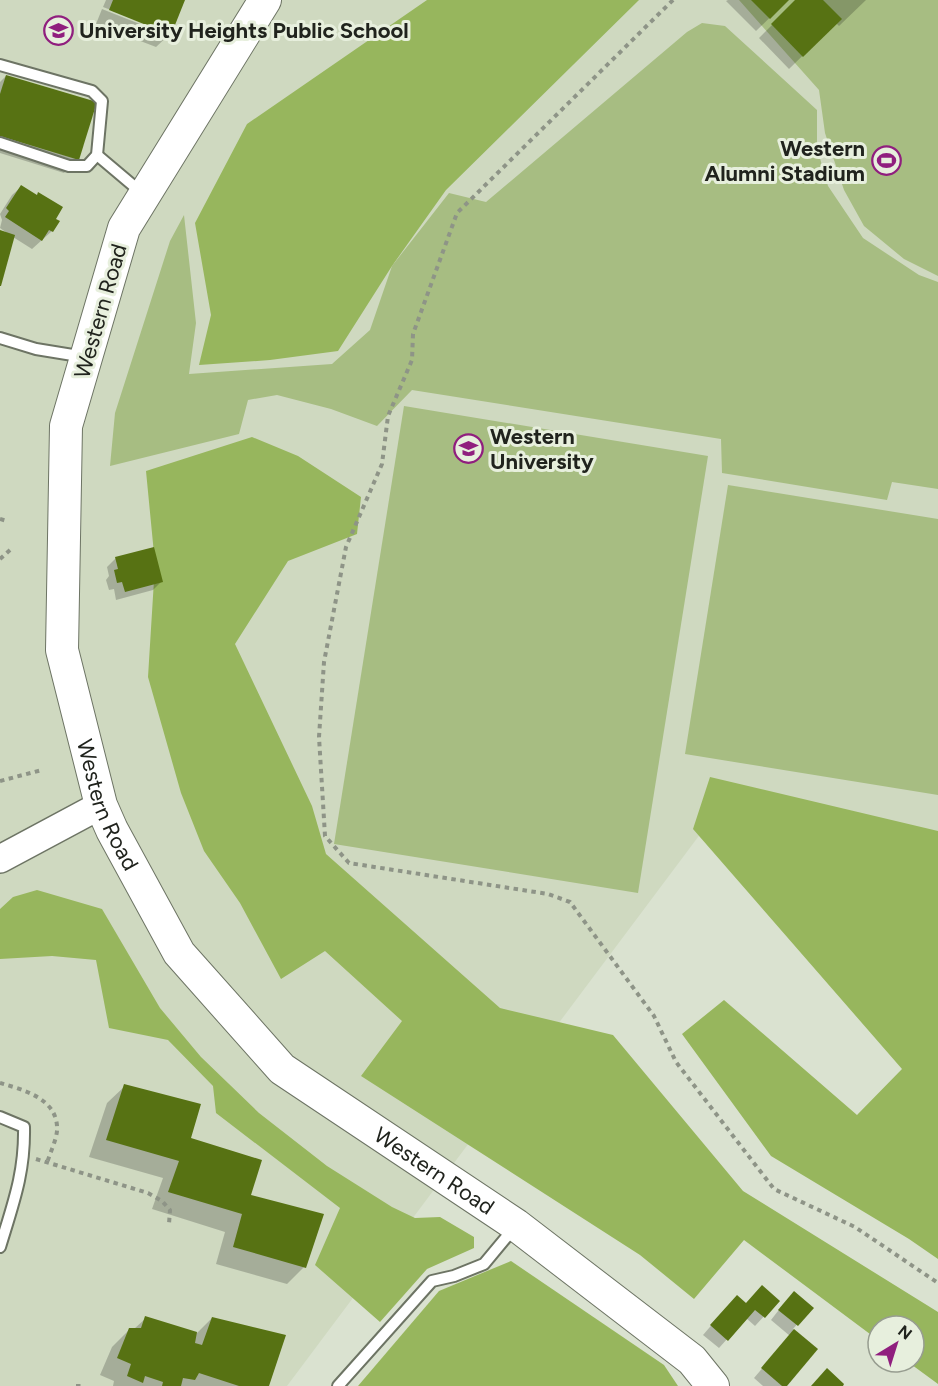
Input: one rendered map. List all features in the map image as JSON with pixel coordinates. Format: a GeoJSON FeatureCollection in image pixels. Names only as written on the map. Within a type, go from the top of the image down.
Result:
{"type":"FeatureCollection","features":[{"type":"Feature","properties":{"kind":"main road","name":"Western Road"},"geometry":{"type":"LineString","coordinates":[[265,0],[124,228],[66,426],[62,650],[101,805],[112,830],[179,953],[282,1069],[516,1225],[692,1360],[713,1386]]}},
{"type":"Feature","properties":{"kind":"street"},"geometry":{"type":"LineString","coordinates":[[0,859],[101,805]]}},
{"type":"Feature","properties":{"kind":"lane"},"geometry":{"type":"LineString","coordinates":[[0,65],[92,91],[102,100],[97,155],[87,166],[69,166],[0,143]]}},
{"type":"Feature","properties":{"kind":"lane"},"geometry":{"type":"LineString","coordinates":[[97,155],[144,195]]}},
{"type":"Feature","properties":{"kind":"lane"},"geometry":{"type":"LineString","coordinates":[[0,339],[86,357]]}},
{"type":"Feature","properties":{"kind":"lane"},"geometry":{"type":"LineString","coordinates":[[0,1117],[24,1127],[25,1154],[19,1187],[0,1247]]}},
{"type":"Feature","properties":{"kind":"lane"},"geometry":{"type":"LineString","coordinates":[[338,1386],[432,1281],[484,1264],[516,1225]]}},
{"type":"Feature","properties":{"kind":"path"},"geometry":{"type":"LineString","coordinates":[[673,0],[457,213],[413,334],[412,360],[388,416],[382,464],[346,547],[324,662],[319,737],[325,836],[349,863],[548,894],[570,902],[654,1016],[676,1062],[774,1189],[855,1227],[938,1283]]}},
{"type":"Feature","properties":{"kind":"path"},"geometry":{"type":"LineString","coordinates":[[0,519],[7,521]]}},
{"type":"Feature","properties":{"kind":"path"},"geometry":{"type":"LineString","coordinates":[[0,559],[10,550]]}},
{"type":"Feature","properties":{"kind":"path"},"geometry":{"type":"LineString","coordinates":[[0,781],[42,770]]}},
{"type":"Feature","properties":{"kind":"path"},"geometry":{"type":"LineString","coordinates":[[0,1083],[27,1091],[45,1102],[54,1113],[57,1130],[47,1163]]}},
{"type":"Feature","properties":{"kind":"path"},"geometry":{"type":"LineString","coordinates":[[25,1154],[47,1163],[148,1193],[162,1201],[170,1210],[169,1224]]}},
{"type":"Feature","properties":{"kind":"path"},"geometry":{"type":"LineString","coordinates":[[76,1386],[81,1386]]}},
{"type":"Feature","properties":{"kind":"shaded area","name":"Western University"},"geometry":{"type":"Polygon","coordinates":[[[0,0],[938,0],[938,846],[725,801],[287,1386],[0,1386],[0,0]]]}},
{"type":"Feature","properties":{"kind":"green space"},"geometry":{"type":"Polygon","coordinates":[[[427,0],[639,0],[446,190],[392,266],[338,351],[270,360],[199,365],[211,315],[195,223],[247,124],[427,0]]]}},
{"type":"Feature","properties":{"kind":"green space","name":"Western Alumni Stadium"},"geometry":{"type":"Polygon","coordinates":[[[739,0],[938,0],[938,276],[904,259],[864,226],[844,190],[825,133],[819,90],[739,0]]]}},
{"type":"Feature","properties":{"kind":"green space"},"geometry":{"type":"Polygon","coordinates":[[[702,23],[725,26],[817,110],[817,148],[828,186],[863,238],[919,275],[938,282],[938,489],[892,482],[887,500],[722,473],[721,439],[412,390],[377,426],[331,409],[277,395],[248,400],[239,434],[110,466],[115,413],[170,241],[184,215],[196,323],[189,374],[332,364],[370,330],[392,266],[449,193],[486,202],[687,32],[702,23]]]}},
{"type":"Feature","properties":{"kind":"green space"},"geometry":{"type":"Polygon","coordinates":[[[404,406],[708,456],[638,893],[334,844],[404,406]]]}},
{"type":"Feature","properties":{"kind":"green space"},"geometry":{"type":"Polygon","coordinates":[[[252,437],[298,456],[361,497],[357,534],[288,561],[235,644],[312,806],[326,854],[500,1008],[613,1035],[743,1191],[938,1312],[938,1384],[924,1374],[926,1314],[866,1314],[866,1331],[744,1240],[694,1299],[640,1255],[361,1076],[402,1021],[325,951],[281,979],[240,903],[204,851],[181,793],[148,677],[155,564],[146,471],[252,437]]]}},
{"type":"Feature","properties":{"kind":"green space"},"geometry":{"type":"Polygon","coordinates":[[[728,485],[938,519],[938,795],[685,754],[728,485]]]}},
{"type":"Feature","properties":{"kind":"green space"},"geometry":{"type":"Polygon","coordinates":[[[710,777],[938,831],[938,1259],[771,1156],[682,1034],[724,1000],[857,1115],[902,1069],[693,829],[710,777]]]}},
{"type":"Feature","properties":{"kind":"green space"},"geometry":{"type":"Polygon","coordinates":[[[37,890],[102,909],[160,1008],[201,1057],[259,1113],[327,1166],[392,1207],[415,1218],[440,1217],[474,1237],[474,1248],[427,1269],[380,1322],[315,1265],[340,1208],[216,1113],[213,1086],[168,1040],[109,1028],[96,960],[52,956],[0,959],[0,909],[13,897],[37,890]]]}},
{"type":"Feature","properties":{"kind":"green space"},"geometry":{"type":"Polygon","coordinates":[[[511,1261],[664,1365],[678,1386],[358,1386],[439,1291],[511,1261]]]}},
{"type":"Feature","properties":{"kind":"building"},"geometry":{"type":"Polygon","coordinates":[[[113,0],[185,0],[171,35],[109,10],[113,0]]]}},
{"type":"Feature","properties":{"kind":"building"},"geometry":{"type":"Polygon","coordinates":[[[751,0],[789,0],[770,19],[751,0]]]}},
{"type":"Feature","properties":{"kind":"building"},"geometry":{"type":"Polygon","coordinates":[[[795,0],[823,0],[842,19],[803,57],[771,24],[795,0]]]}},
{"type":"Feature","properties":{"kind":"building"},"geometry":{"type":"Polygon","coordinates":[[[6,75],[97,102],[79,160],[0,136],[0,94],[6,75]]]}},
{"type":"Feature","properties":{"kind":"building"},"geometry":{"type":"Polygon","coordinates":[[[21,185],[63,207],[56,219],[60,221],[53,232],[49,230],[42,241],[5,217],[9,211],[6,208],[21,185]]]}},
{"type":"Feature","properties":{"kind":"building"},"geometry":{"type":"Polygon","coordinates":[[[0,230],[15,235],[1,286],[0,286],[0,230]]]}},
{"type":"Feature","properties":{"kind":"building"},"geometry":{"type":"Polygon","coordinates":[[[154,547],[163,582],[125,592],[122,582],[117,583],[114,570],[118,569],[115,557],[154,547]]]}},
{"type":"Feature","properties":{"kind":"building"},"geometry":{"type":"Polygon","coordinates":[[[124,1084],[201,1104],[191,1138],[262,1160],[251,1195],[324,1214],[306,1268],[233,1247],[242,1214],[168,1192],[179,1161],[106,1140],[124,1084]]]}},
{"type":"Feature","properties":{"kind":"building"},"geometry":{"type":"Polygon","coordinates":[[[762,1285],[780,1301],[765,1318],[755,1310],[728,1341],[710,1325],[737,1295],[746,1303],[762,1285]]]}},
{"type":"Feature","properties":{"kind":"building"},"geometry":{"type":"Polygon","coordinates":[[[794,1291],[814,1308],[798,1326],[778,1310],[794,1291]]]}},
{"type":"Feature","properties":{"kind":"building"},"geometry":{"type":"Polygon","coordinates":[[[145,1316],[197,1332],[195,1343],[202,1345],[212,1317],[286,1335],[269,1386],[239,1386],[199,1373],[195,1380],[183,1378],[181,1386],[162,1386],[163,1382],[145,1376],[143,1383],[127,1376],[131,1364],[117,1358],[129,1328],[141,1328],[145,1316]]]}},
{"type":"Feature","properties":{"kind":"building"},"geometry":{"type":"Polygon","coordinates":[[[794,1329],[818,1349],[787,1386],[782,1386],[761,1368],[794,1329]]]}},
{"type":"Feature","properties":{"kind":"building"},"geometry":{"type":"Polygon","coordinates":[[[827,1368],[844,1384],[843,1386],[811,1386],[827,1368]]]}},
{"type":"Feature","properties":{"kind":"place","name":"University Heights Public School"},"geometry":{"type":"Point","coordinates":[58,30]}},
{"type":"Feature","properties":{"kind":"place","name":"Western Alumni Stadium"},"geometry":{"type":"Point","coordinates":[886,161]}},
{"type":"Feature","properties":{"kind":"place","name":"Western University"},"geometry":{"type":"Point","coordinates":[469,449]}}]}
